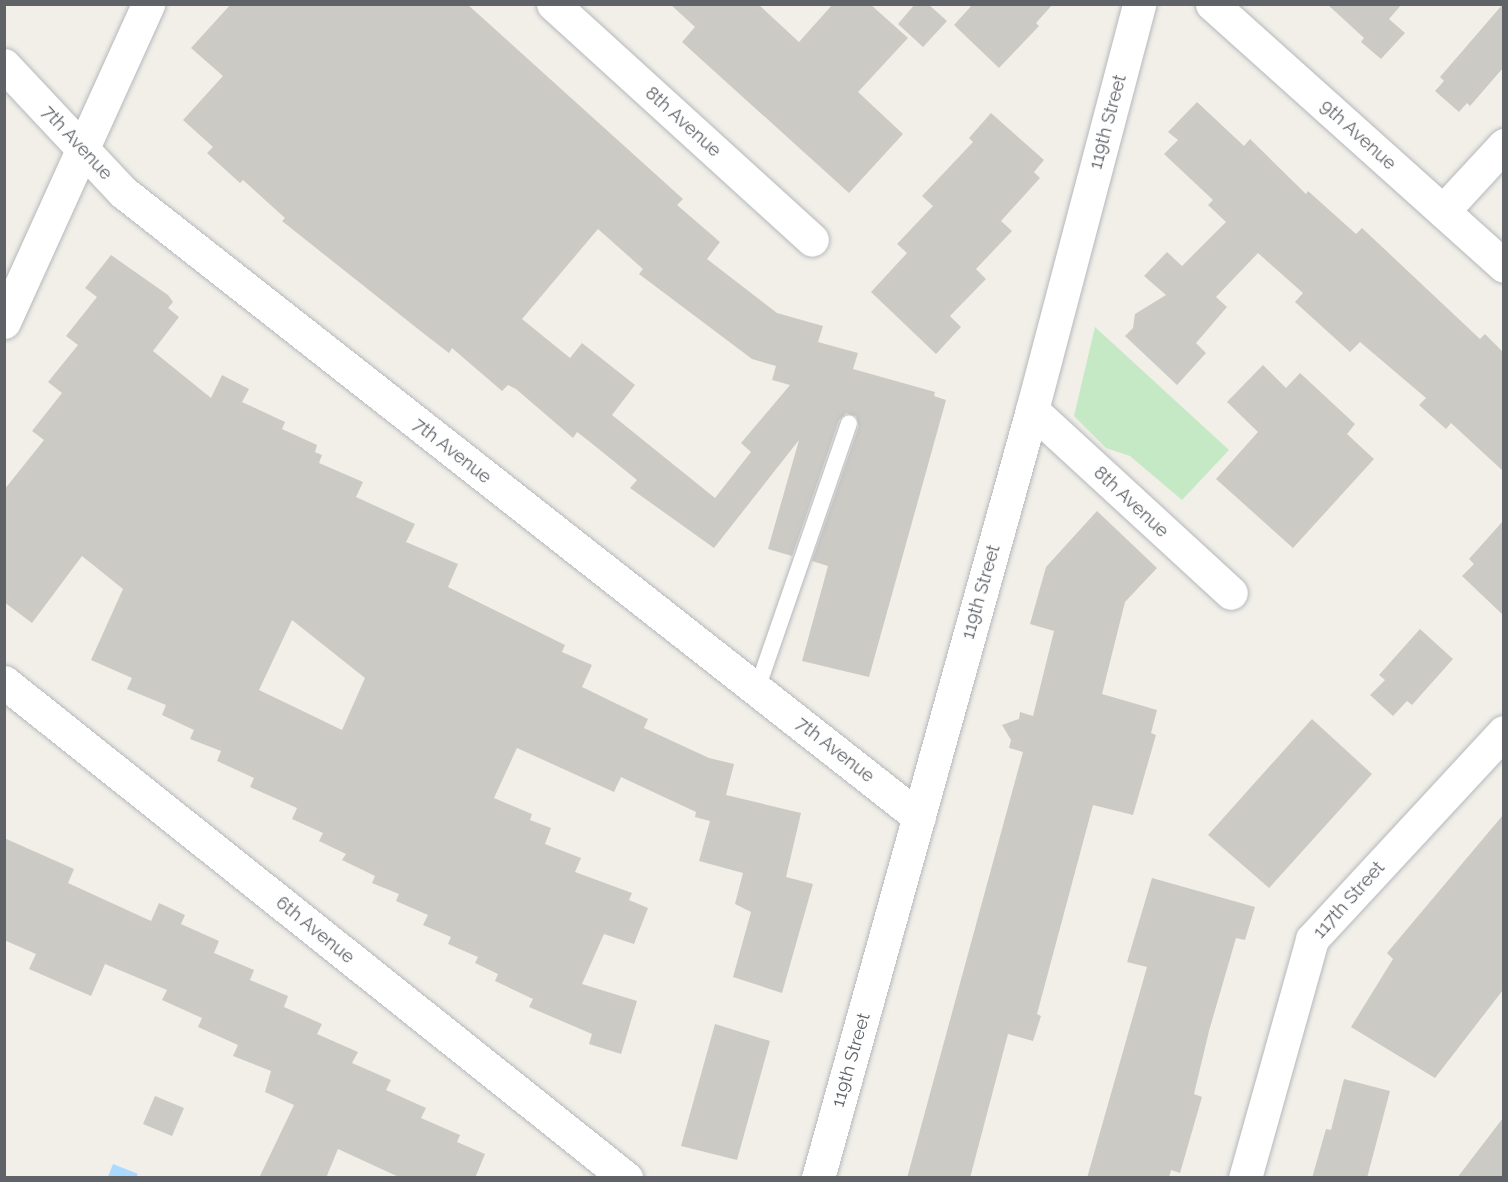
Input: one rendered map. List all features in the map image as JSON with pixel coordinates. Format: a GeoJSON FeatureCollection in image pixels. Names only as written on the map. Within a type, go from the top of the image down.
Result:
{"type":"FeatureCollection","features":[{"type":"Feature","properties":{"kind":"street"},"geometry":{"type":"LineString","coordinates":[[4,322],[148,4]]}},
{"type":"Feature","properties":{"kind":"street","name":"8th Avenue"},"geometry":{"type":"LineString","coordinates":[[553,4],[812,240]]}},
{"type":"Feature","properties":{"kind":"street","name":"119th Street"},"geometry":{"type":"LineString","coordinates":[[818,1178],[1032,410],[1139,4]]}},
{"type":"Feature","properties":{"kind":"street","name":"9th Avenue"},"geometry":{"type":"LineString","coordinates":[[1212,4],[1503,266]]}},
{"type":"Feature","properties":{"kind":"street","name":"7th Avenue"},"geometry":{"type":"LineString","coordinates":[[4,65],[123,192],[919,817]]}},
{"type":"Feature","properties":{"kind":"street"},"geometry":{"type":"LineString","coordinates":[[1443,211],[1503,145]]}},
{"type":"Feature","properties":{"kind":"street","name":"8th Avenue"},"geometry":{"type":"LineString","coordinates":[[1032,410],[1231,593]]}},
{"type":"Feature","properties":{"kind":"street","name":"6th Avenue"},"geometry":{"type":"LineString","coordinates":[[4,682],[626,1178]]}},
{"type":"Feature","properties":{"kind":"street","name":"117th Street"},"geometry":{"type":"LineString","coordinates":[[1245,1178],[1312,939],[1503,732]]}},
{"type":"Feature","properties":{"kind":"lane"},"geometry":{"type":"LineString","coordinates":[[757,689],[849,423]]}},
{"type":"Feature","properties":{"kind":"green space"},"geometry":{"type":"Polygon","coordinates":[[[1095,327],[1229,450],[1182,500],[1130,456],[1106,448],[1074,416],[1095,327]]]}},
{"type":"Feature","properties":{"kind":"water"},"geometry":{"type":"Polygon","coordinates":[[[113,1164],[138,1174],[136,1177],[108,1177],[113,1164]]]}},
{"type":"Feature","properties":{"kind":"building"},"geometry":{"type":"Polygon","coordinates":[[[231,4],[467,4],[683,199],[677,205],[720,242],[707,259],[777,313],[823,326],[818,342],[858,353],[853,369],[935,392],[934,396],[946,400],[869,677],[802,661],[828,566],[812,561],[859,426],[856,416],[846,413],[839,420],[792,556],[768,549],[799,440],[714,548],[630,488],[637,480],[577,432],[573,438],[516,389],[508,385],[502,391],[452,348],[449,353],[423,333],[282,221],[285,218],[243,180],[240,183],[207,153],[213,147],[183,120],[223,76],[191,48],[231,4]],[[598,229],[522,319],[570,358],[582,343],[635,385],[612,415],[715,498],[751,452],[741,443],[790,385],[772,380],[776,366],[752,359],[639,274],[643,269],[598,229]]]}},
{"type":"Feature","properties":{"kind":"building"},"geometry":{"type":"Polygon","coordinates":[[[670,4],[758,4],[799,42],[833,4],[870,4],[908,38],[858,92],[903,134],[849,193],[682,42],[695,27],[670,4]]]}},
{"type":"Feature","properties":{"kind":"building"},"geometry":{"type":"Polygon","coordinates":[[[915,4],[928,4],[947,21],[923,47],[898,24],[915,4]]]}},
{"type":"Feature","properties":{"kind":"building"},"geometry":{"type":"Polygon","coordinates":[[[973,4],[1053,4],[1036,23],[1039,26],[999,68],[954,25],[973,4]]]}},
{"type":"Feature","properties":{"kind":"building"},"geometry":{"type":"Polygon","coordinates":[[[1327,4],[1402,4],[1389,19],[1405,33],[1381,59],[1361,42],[1364,38],[1327,4]]]}},
{"type":"Feature","properties":{"kind":"building"},"geometry":{"type":"Polygon","coordinates":[[[1503,4],[1503,68],[1470,106],[1467,103],[1459,112],[1435,91],[1444,81],[1440,77],[1503,4]]]}},
{"type":"Feature","properties":{"kind":"building"},"geometry":{"type":"Polygon","coordinates":[[[1197,102],[1244,146],[1250,139],[1306,194],[1308,191],[1356,234],[1362,228],[1480,339],[1485,334],[1503,352],[1503,471],[1451,423],[1446,429],[1419,405],[1426,398],[1360,342],[1350,352],[1295,302],[1303,293],[1258,253],[1216,297],[1227,307],[1196,343],[1206,353],[1177,385],[1125,336],[1133,328],[1135,314],[1166,295],[1144,276],[1167,252],[1182,266],[1226,222],[1208,205],[1213,200],[1164,154],[1178,140],[1168,132],[1197,102]]]}},
{"type":"Feature","properties":{"kind":"building"},"geometry":{"type":"Polygon","coordinates":[[[991,113],[1044,160],[1034,172],[1040,178],[1001,221],[1012,231],[976,269],[986,279],[950,316],[961,327],[936,354],[871,292],[907,253],[897,244],[933,206],[922,196],[973,142],[969,138],[991,113]]]}},
{"type":"Feature","properties":{"kind":"building"},"geometry":{"type":"Polygon","coordinates":[[[111,255],[168,295],[173,302],[168,308],[179,317],[153,351],[211,398],[222,375],[249,389],[242,402],[285,422],[282,429],[317,445],[315,452],[322,455],[319,463],[363,482],[356,497],[415,524],[406,542],[458,564],[448,587],[565,645],[562,652],[592,665],[582,687],[648,719],[644,728],[709,758],[734,764],[726,795],[801,813],[786,877],[813,884],[782,993],[733,977],[751,912],[735,904],[743,873],[699,861],[710,821],[695,817],[696,812],[621,777],[614,792],[517,748],[494,798],[532,814],[530,820],[551,828],[545,844],[581,858],[575,872],[632,893],[629,900],[648,908],[634,944],[604,934],[582,984],[637,1001],[621,1054],[589,1044],[592,1034],[529,1007],[533,999],[495,981],[498,974],[475,963],[478,957],[448,944],[451,937],[423,925],[428,915],[396,901],[399,894],[372,883],[375,876],[342,860],[346,854],[319,841],[323,833],[292,819],[297,808],[250,787],[254,778],[217,761],[221,751],[190,739],[194,730],[162,715],[166,705],[127,689],[132,678],[91,660],[123,589],[82,556],[32,623],[4,602],[4,490],[44,440],[32,431],[62,393],[48,382],[78,345],[66,336],[97,297],[85,288],[111,255]],[[292,620],[259,690],[342,730],[365,678],[292,620]]]}},
{"type":"Feature","properties":{"kind":"building"},"geometry":{"type":"Polygon","coordinates":[[[1263,365],[1286,388],[1300,373],[1355,424],[1347,434],[1374,459],[1293,548],[1216,479],[1258,432],[1227,402],[1263,365]]]}},
{"type":"Feature","properties":{"kind":"building"},"geometry":{"type":"Polygon","coordinates":[[[1097,511],[1157,568],[1125,602],[1102,694],[1157,710],[1151,733],[1156,735],[1133,815],[1093,805],[1037,1014],[1041,1016],[1033,1041],[1008,1034],[970,1178],[907,1178],[1023,752],[1009,748],[1011,740],[1002,725],[1019,719],[1020,712],[1033,716],[1054,631],[1030,624],[1046,567],[1097,511]]]}},
{"type":"Feature","properties":{"kind":"building"},"geometry":{"type":"Polygon","coordinates":[[[1503,521],[1503,615],[1462,576],[1474,564],[1469,559],[1503,521]]]}},
{"type":"Feature","properties":{"kind":"building"},"geometry":{"type":"Polygon","coordinates":[[[1420,629],[1453,659],[1412,705],[1407,701],[1393,716],[1370,695],[1385,680],[1379,675],[1420,629]]]}},
{"type":"Feature","properties":{"kind":"building"},"geometry":{"type":"Polygon","coordinates":[[[1312,719],[1372,774],[1269,888],[1208,835],[1312,719]]]}},
{"type":"Feature","properties":{"kind":"building"},"geometry":{"type":"Polygon","coordinates":[[[1503,815],[1503,990],[1435,1078],[1351,1027],[1393,959],[1387,953],[1503,815]]]}},
{"type":"Feature","properties":{"kind":"building"},"geometry":{"type":"Polygon","coordinates":[[[4,838],[74,869],[68,883],[151,921],[159,903],[185,915],[181,924],[219,941],[214,953],[254,970],[250,980],[288,996],[284,1007],[322,1024],[317,1034],[358,1052],[352,1063],[391,1080],[386,1090],[426,1108],[421,1118],[460,1135],[457,1142],[485,1154],[475,1178],[401,1178],[338,1149],[326,1178],[259,1178],[294,1105],[265,1092],[271,1071],[233,1056],[238,1045],[198,1027],[202,1018],[162,1000],[167,990],[105,964],[91,996],[29,969],[36,954],[4,940],[4,838]]]}},
{"type":"Feature","properties":{"kind":"building"},"geometry":{"type":"Polygon","coordinates":[[[1152,878],[1255,907],[1245,940],[1236,938],[1209,1031],[1194,1094],[1202,1097],[1180,1173],[1171,1170],[1169,1178],[1087,1178],[1147,967],[1127,962],[1152,878]]]}},
{"type":"Feature","properties":{"kind":"building"},"geometry":{"type":"Polygon","coordinates":[[[715,1024],[770,1041],[737,1160],[681,1146],[715,1024]]]}},
{"type":"Feature","properties":{"kind":"building"},"geometry":{"type":"Polygon","coordinates":[[[1344,1079],[1390,1091],[1367,1178],[1312,1178],[1326,1129],[1331,1130],[1344,1079]]]}},
{"type":"Feature","properties":{"kind":"building"},"geometry":{"type":"Polygon","coordinates":[[[155,1096],[184,1108],[172,1136],[143,1124],[155,1096]]]}},
{"type":"Feature","properties":{"kind":"building"},"geometry":{"type":"Polygon","coordinates":[[[1503,1118],[1503,1178],[1457,1178],[1503,1118]]]}}]}
